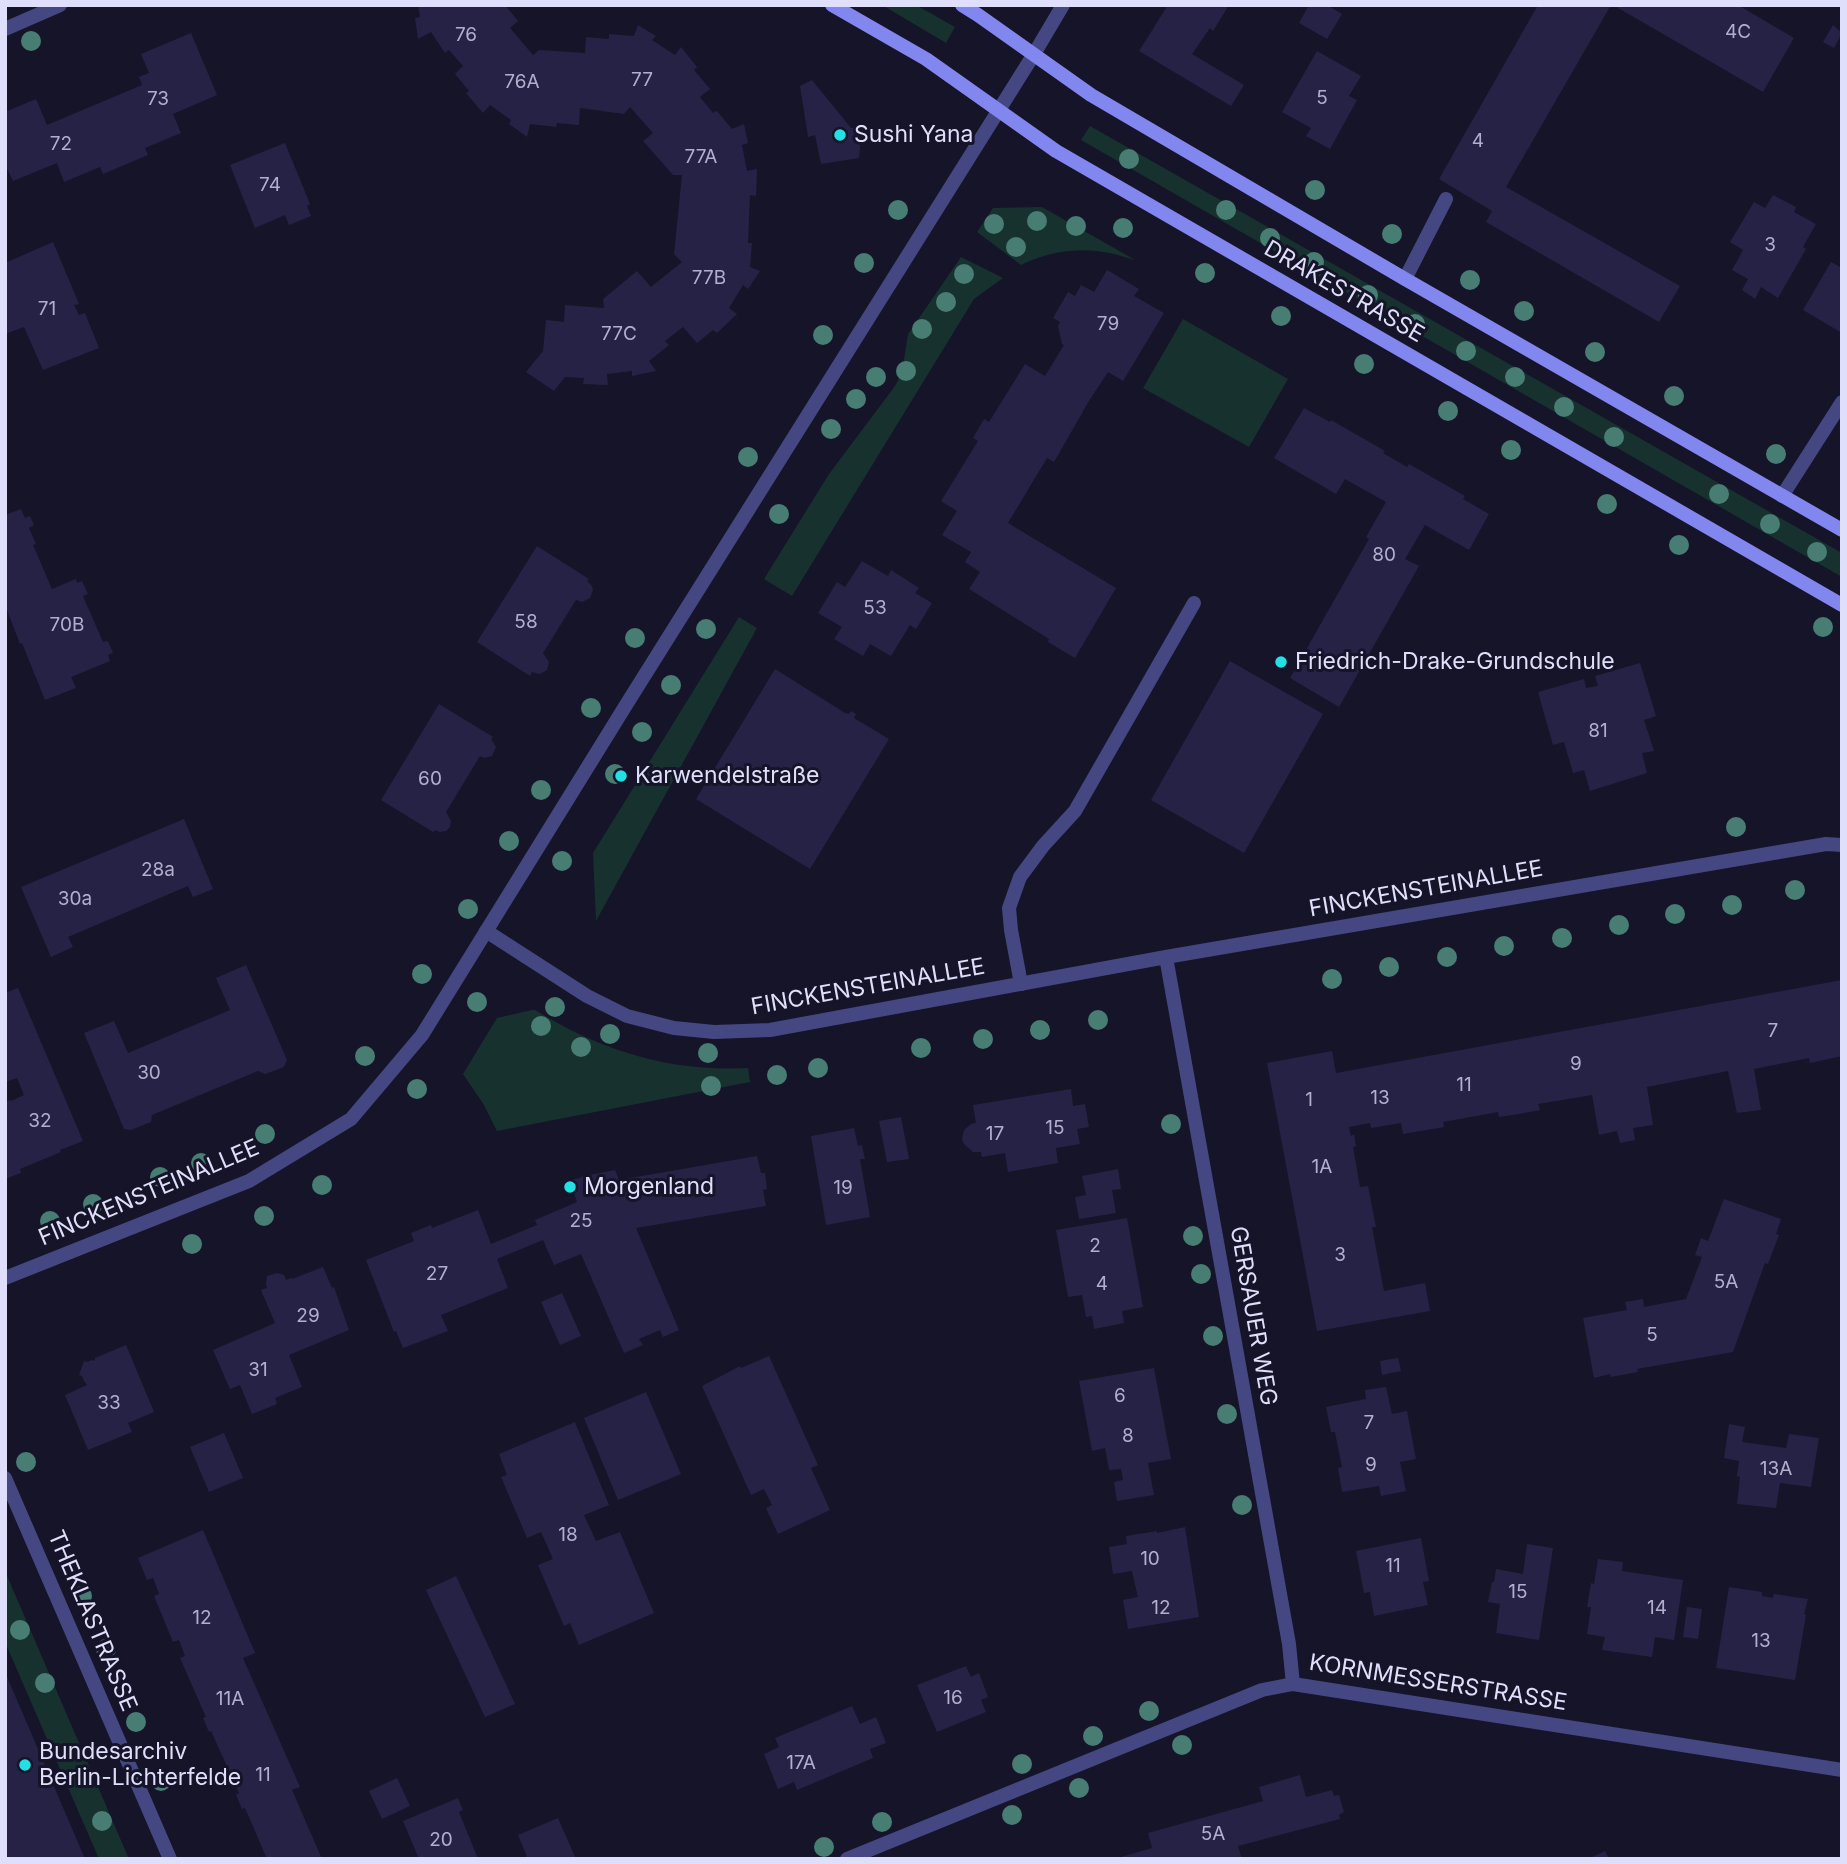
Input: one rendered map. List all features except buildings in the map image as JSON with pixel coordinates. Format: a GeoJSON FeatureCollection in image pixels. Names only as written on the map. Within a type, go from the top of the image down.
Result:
{"type":"FeatureCollection","features":[{"type":"Feature","properties":{"kind":"main road","name":"DRAKESTRASSE"},"geometry":{"type":"LineString","coordinates":[[832,5],[926,60],[1056,151],[1842,605]]}},
{"type":"Feature","properties":{"kind":"main road","name":"DRAKESTRASSE"},"geometry":{"type":"LineString","coordinates":[[961,5],[1091,95],[1842,530]]}},
{"type":"Feature","properties":{"kind":"street"},"geometry":{"type":"LineString","coordinates":[[5,29],[60,5]]}},
{"type":"Feature","properties":{"kind":"street"},"geometry":{"type":"LineString","coordinates":[[486,931],[1063,5]]}},
{"type":"Feature","properties":{"kind":"street"},"geometry":{"type":"LineString","coordinates":[[1405,279],[1446,199]]}},
{"type":"Feature","properties":{"kind":"street"},"geometry":{"type":"LineString","coordinates":[[1782,496],[1842,402]]}},
{"type":"Feature","properties":{"kind":"street"},"geometry":{"type":"LineString","coordinates":[[1021,984],[1009,908],[1020,877],[1043,846],[1075,811],[1194,603]]}},
{"type":"Feature","properties":{"kind":"street","name":"FINCKENSTEINALLEE"},"geometry":{"type":"LineString","coordinates":[[5,1278],[249,1181],[351,1119],[422,1035],[486,931],[587,996],[627,1016],[674,1028],[714,1032],[770,1030],[1166,957],[1826,844],[1842,845]]}},
{"type":"Feature","properties":{"kind":"street","name":"GERSAUER WEG"},"geometry":{"type":"LineString","coordinates":[[1166,957],[1289,1644],[1293,1684]]}},
{"type":"Feature","properties":{"kind":"street","name":"THEKLASTRASSE"},"geometry":{"type":"LineString","coordinates":[[5,1478],[170,1859]]}},
{"type":"Feature","properties":{"kind":"street","name":"KORNMESSERSTRASSE"},"geometry":{"type":"LineString","coordinates":[[847,1859],[1262,1690],[1293,1684],[1842,1770]]}},
{"type":"Feature","properties":{"kind":"green space"},"geometry":{"type":"Polygon","coordinates":[[[882,5],[916,5],[955,27],[946,43],[882,5]]]}},
{"type":"Feature","properties":{"kind":"green space"},"geometry":{"type":"Polygon","coordinates":[[[1090,126],[1842,553],[1842,577],[1081,140],[1090,126]]]}},
{"type":"Feature","properties":{"kind":"green space"},"geometry":{"type":"Polygon","coordinates":[[[1042,207],[1137,261],[1107,253],[1079,250],[1050,254],[1021,265],[977,232],[993,208],[1042,207]]]}},
{"type":"Feature","properties":{"kind":"green space"},"geometry":{"type":"Polygon","coordinates":[[[961,257],[1003,278],[974,299],[792,596],[764,579],[829,474],[895,386],[902,372],[908,334],[961,257]]]}},
{"type":"Feature","properties":{"kind":"green space"},"geometry":{"type":"Polygon","coordinates":[[[1183,319],[1288,379],[1249,447],[1143,388],[1183,319]]]}},
{"type":"Feature","properties":{"kind":"green space"},"geometry":{"type":"Polygon","coordinates":[[[739,617],[757,628],[596,921],[593,853],[739,617]]]}},
{"type":"Feature","properties":{"kind":"green space"},"geometry":{"type":"Polygon","coordinates":[[[532,1010],[585,1037],[637,1056],[691,1066],[748,1068],[750,1082],[497,1131],[484,1105],[463,1074],[497,1018],[532,1010]]]}},
{"type":"Feature","properties":{"kind":"green space"},"geometry":{"type":"Polygon","coordinates":[[[5,1571],[129,1859],[99,1859],[5,1642],[5,1571]]]}},
{"type":"Feature","properties":{"kind":"place","name":"Sushi Yana"},"geometry":{"type":"Point","coordinates":[840,135]}},
{"type":"Feature","properties":{"kind":"place","name":"Friedrich-Drake-Grundschule"},"geometry":{"type":"Point","coordinates":[1281,662]}},
{"type":"Feature","properties":{"kind":"place","name":"Karwendelstraße"},"geometry":{"type":"Point","coordinates":[621,776]}},
{"type":"Feature","properties":{"kind":"place","name":"Morgenland"},"geometry":{"type":"Point","coordinates":[570,1187]}},
{"type":"Feature","properties":{"kind":"place","name":"Bundesarchiv Berlin-Lichterfelde"},"geometry":{"type":"Point","coordinates":[25,1765]}}]}
